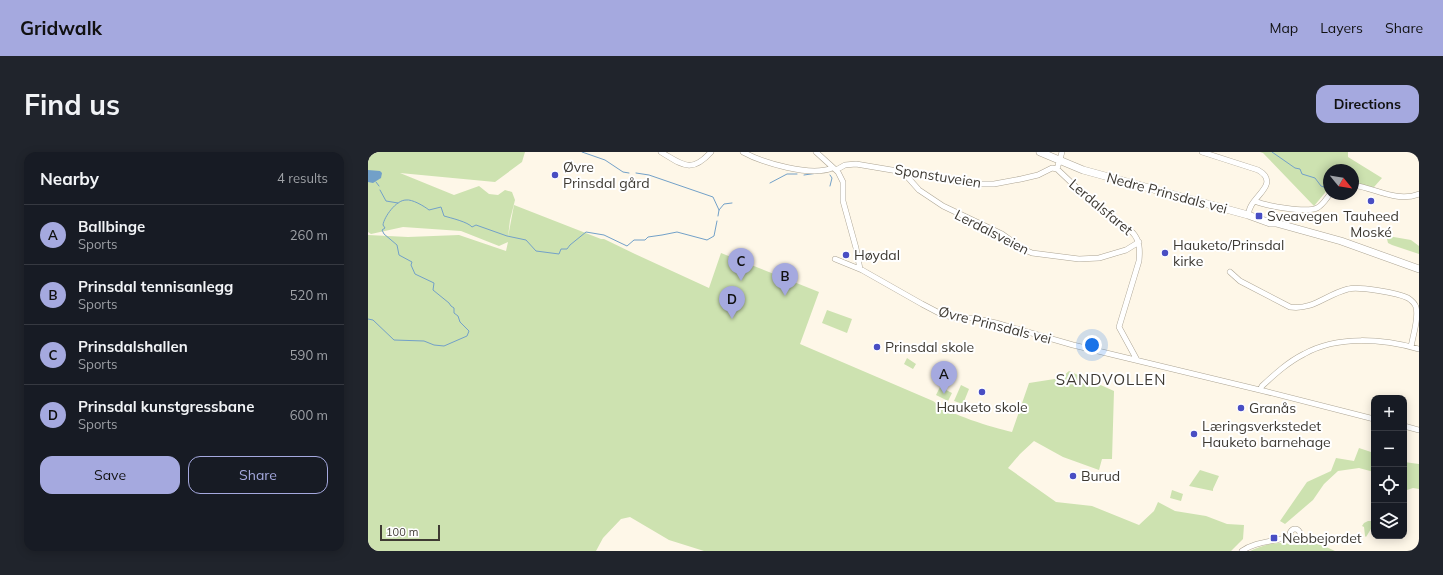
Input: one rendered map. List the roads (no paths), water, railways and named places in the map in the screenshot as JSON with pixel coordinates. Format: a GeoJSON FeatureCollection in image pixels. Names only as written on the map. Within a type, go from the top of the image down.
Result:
{"type":"FeatureCollection","features":[{"type":"Feature","properties":{"kind":"main road","name":"Nedre Prinsdals vei"},"geometry":{"type":"LineString","coordinates":[[1033,152],[1059,164],[1072,168],[1079,168],[1251,216],[1270,223],[1276,223],[1351,244],[1419,269]]}},
{"type":"Feature","properties":{"kind":"main road","name":"Nedre Prinsdals vei"},"geometry":{"type":"LineString","coordinates":[[1040,152],[1059,164]]}},
{"type":"Feature","properties":{"kind":"street"},"geometry":{"type":"LineString","coordinates":[[661,152],[678,162],[692,166],[700,162],[711,152]]}},
{"type":"Feature","properties":{"kind":"street","name":"Sponstuveien"},"geometry":{"type":"LineString","coordinates":[[743,152],[765,162],[799,170],[826,170],[852,164],[875,166],[961,182],[994,184],[1034,177],[1059,164]]}},
{"type":"Feature","properties":{"kind":"street"},"geometry":{"type":"LineString","coordinates":[[816,152],[834,169],[843,182],[842,201],[856,248],[860,269]]}},
{"type":"Feature","properties":{"kind":"street"},"geometry":{"type":"LineString","coordinates":[[1059,164],[1062,152]]}},
{"type":"Feature","properties":{"kind":"street"},"geometry":{"type":"LineString","coordinates":[[1202,152],[1258,170],[1264,175],[1267,180],[1266,187],[1251,206],[1251,216]]}},
{"type":"Feature","properties":{"kind":"street","name":"Lerdalsfaret"},"geometry":{"type":"LineString","coordinates":[[1059,164],[1094,204],[1133,233],[1138,242],[1140,252],[1139,260],[1119,327],[1137,360]]}},
{"type":"Feature","properties":{"kind":"street","name":"Lerdalsveien"},"geometry":{"type":"LineString","coordinates":[[903,172],[918,190],[942,206],[1002,234],[1023,249],[1032,253],[1079,259],[1093,258],[1126,250],[1138,242]]}},
{"type":"Feature","properties":{"kind":"street"},"geometry":{"type":"LineString","coordinates":[[1359,187],[1398,198],[1419,194]]}},
{"type":"Feature","properties":{"kind":"street"},"geometry":{"type":"LineString","coordinates":[[1255,201],[1268,205],[1308,209],[1320,206],[1325,200]]}},
{"type":"Feature","properties":{"kind":"street","name":"Øvre Prinsdals vei"},"geometry":{"type":"LineString","coordinates":[[835,259],[860,269],[917,302],[943,315],[957,318],[973,318],[996,323],[1066,343],[1371,417]]}},
{"type":"Feature","properties":{"kind":"street"},"geometry":{"type":"LineString","coordinates":[[1230,272],[1240,281],[1290,307],[1299,308],[1309,306],[1337,293],[1354,288],[1370,289],[1407,298],[1416,306],[1417,309],[1417,320],[1411,347]]}},
{"type":"Feature","properties":{"kind":"street"},"geometry":{"type":"LineString","coordinates":[[1260,390],[1292,360],[1322,346],[1354,341],[1382,342],[1419,349]]}},
{"type":"Feature","properties":{"kind":"street"},"geometry":{"type":"LineString","coordinates":[[1407,427],[1419,430]]}},
{"type":"Feature","properties":{"kind":"street"},"geometry":{"type":"LineString","coordinates":[[1242,551],[1259,543],[1291,536]]}},
{"type":"Feature","properties":{"kind":"water"},"geometry":{"type":"Polygon","coordinates":[[[368,170],[380,171],[382,173],[381,178],[373,183],[368,182],[368,170]]]}},
{"type":"Feature","properties":{"kind":"waterway"},"geometry":{"type":"LineString","coordinates":[[582,152],[605,160],[623,172],[629,173]]}},
{"type":"Feature","properties":{"kind":"waterway"},"geometry":{"type":"LineString","coordinates":[[1272,152],[1295,168],[1300,169],[1302,174],[1315,178],[1323,187]]}},
{"type":"Feature","properties":{"kind":"waterway"},"geometry":{"type":"LineString","coordinates":[[636,173],[649,175],[713,197],[719,210]]}},
{"type":"Feature","properties":{"kind":"waterway"},"geometry":{"type":"LineString","coordinates":[[804,175],[818,173]]}},
{"type":"Feature","properties":{"kind":"waterway"},"geometry":{"type":"LineString","coordinates":[[770,183],[787,174],[797,174]]}},
{"type":"Feature","properties":{"kind":"waterway"},"geometry":{"type":"LineString","coordinates":[[830,175],[832,178],[830,186]]}},
{"type":"Feature","properties":{"kind":"waterway"},"geometry":{"type":"LineString","coordinates":[[376,182],[379,186]]}},
{"type":"Feature","properties":{"kind":"waterway"},"geometry":{"type":"LineString","coordinates":[[380,190],[386,201],[398,203]]}},
{"type":"Feature","properties":{"kind":"waterway"},"geometry":{"type":"LineString","coordinates":[[368,319],[373,320],[394,340],[424,341],[434,345],[444,346],[467,336],[469,331],[454,313],[454,308],[433,290],[434,283],[415,274],[411,265],[412,262],[399,255],[397,245],[384,234],[382,230],[385,228],[383,225],[386,218],[391,210],[402,201],[409,200],[429,210],[441,207],[444,216],[463,222],[472,227],[476,225],[507,236],[526,240],[536,251],[559,254],[561,249],[567,249],[586,232],[604,235],[627,246],[634,240],[645,240],[648,237],[677,232],[707,240],[714,236],[717,221]]}},
{"type":"Feature","properties":{"kind":"waterway"},"geometry":{"type":"LineString","coordinates":[[718,216],[719,210],[724,204],[732,203]]}},
{"type":"Feature","properties":{"kind":"place","name":"Øvre Prinsdal gård"},"geometry":{"type":"Point","coordinates":[555,175]}},
{"type":"Feature","properties":{"kind":"place","name":"Tauheed Moské"},"geometry":{"type":"Point","coordinates":[1371,201]}},
{"type":"Feature","properties":{"kind":"place","name":"Sveavegen"},"geometry":{"type":"Point","coordinates":[1259,216]}},
{"type":"Feature","properties":{"kind":"place","name":"Hauketo/Prinsdal kirke"},"geometry":{"type":"Point","coordinates":[1165,253]}},
{"type":"Feature","properties":{"kind":"place","name":"Høydal"},"geometry":{"type":"Point","coordinates":[846,255]}},
{"type":"Feature","properties":{"kind":"place","name":"Prinsdalshallen"},"geometry":{"type":"Point","coordinates":[741,281]}},
{"type":"Feature","properties":{"kind":"place","name":"Prinsdal tennisanlegg"},"geometry":{"type":"Point","coordinates":[785,296]}},
{"type":"Feature","properties":{"kind":"place","name":"Prinsdal kunstgressbane"},"geometry":{"type":"Point","coordinates":[732,319]}},
{"type":"Feature","properties":{"kind":"place","name":"Prinsdal skole"},"geometry":{"type":"Point","coordinates":[877,347]}},
{"type":"Feature","properties":{"kind":"place","name":"Hauketo skole"},"geometry":{"type":"Point","coordinates":[982,392]}},
{"type":"Feature","properties":{"kind":"place","name":"Ballbinge"},"geometry":{"type":"Point","coordinates":[944,394]}},
{"type":"Feature","properties":{"kind":"place","name":"Granås"},"geometry":{"type":"Point","coordinates":[1241,408]}},
{"type":"Feature","properties":{"kind":"place","name":"Læringsverkstedet Hauketo barnehage"},"geometry":{"type":"Point","coordinates":[1194,434]}},
{"type":"Feature","properties":{"kind":"place","name":"Burud"},"geometry":{"type":"Point","coordinates":[1073,476]}},
{"type":"Feature","properties":{"kind":"place","name":"Nebbejordet"},"geometry":{"type":"Point","coordinates":[1274,538]}},
{"type":"Feature","properties":{"kind":"district","name":"SANDVOLLEN"},"geometry":{"type":"Point","coordinates":[1111,379]}}]}
